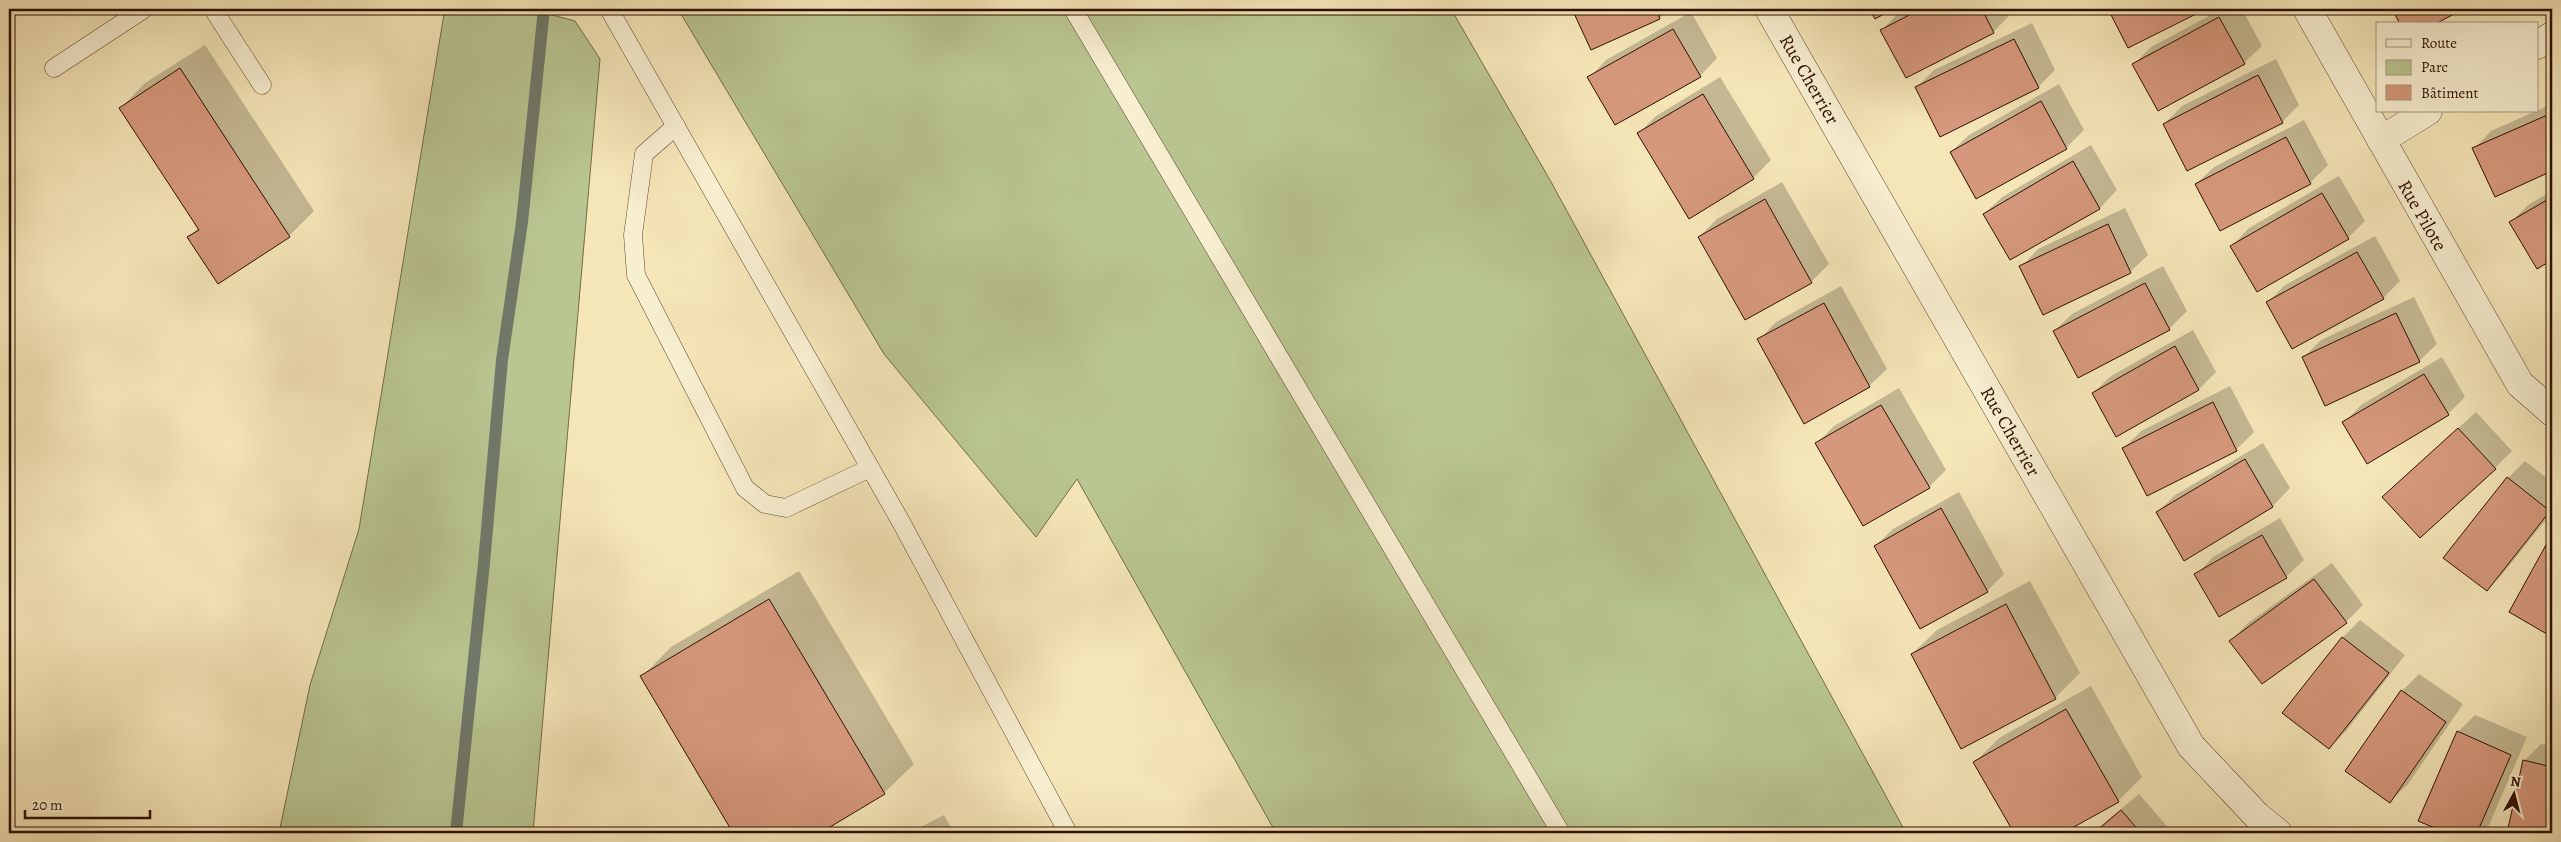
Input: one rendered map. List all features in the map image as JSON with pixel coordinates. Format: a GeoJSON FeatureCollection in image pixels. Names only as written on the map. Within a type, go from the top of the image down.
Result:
{"type":"FeatureCollection","features":[{"type":"Feature","properties":{"kind":"street","name":"Rue Cherrier"},"geometry":{"type":"LineString","coordinates":[[1769,9],[2191,746],[2257,816],[2278,833]]}},
{"type":"Feature","properties":{"kind":"street","name":"Rue Pilote"},"geometry":{"type":"LineString","coordinates":[[2307,9],[2520,384],[2552,412]]}},
{"type":"Feature","properties":{"kind":"street"},"geometry":{"type":"LineString","coordinates":[[2538,44],[2552,36]]}},
{"type":"Feature","properties":{"kind":"street"},"geometry":{"type":"LineString","coordinates":[[2381,140],[2426,112]]}},
{"type":"Feature","properties":{"kind":"lane"},"geometry":{"type":"LineString","coordinates":[[54,68],[144,9]]}},
{"type":"Feature","properties":{"kind":"lane"},"geometry":{"type":"LineString","coordinates":[[213,9],[262,86]]}},
{"type":"Feature","properties":{"kind":"lane"},"geometry":{"type":"LineString","coordinates":[[609,9],[870,468],[1068,833]]}},
{"type":"Feature","properties":{"kind":"lane"},"geometry":{"type":"LineString","coordinates":[[1073,9],[1561,833]]}},
{"type":"Feature","properties":{"kind":"lane"},"geometry":{"type":"LineString","coordinates":[[676,126],[644,154],[633,235],[636,275],[745,488],[765,504],[786,508],[870,468]]}},
{"type":"Feature","properties":{"kind":"green space"},"geometry":{"type":"Polygon","coordinates":[[[453,9],[529,9],[575,21],[600,59],[533,833],[279,833],[310,685],[359,529],[444,14],[453,9]]]}},
{"type":"Feature","properties":{"kind":"green space"},"geometry":{"type":"Polygon","coordinates":[[[678,9],[1451,9],[1550,180],[1906,833],[1276,833],[1077,479],[1036,537],[884,354],[678,9]]]}},
{"type":"Feature","properties":{"kind":"building"},"geometry":{"type":"Polygon","coordinates":[[[1572,9],[1656,9],[1660,19],[1591,50],[1572,9]]]}},
{"type":"Feature","properties":{"kind":"building"},"geometry":{"type":"Polygon","coordinates":[[[1869,9],[1893,9],[1875,19],[1869,9]]]}},
{"type":"Feature","properties":{"kind":"building"},"geometry":{"type":"Polygon","coordinates":[[[1921,9],[1982,9],[1994,33],[1906,78],[1880,30],[1921,9]]]}},
{"type":"Feature","properties":{"kind":"building"},"geometry":{"type":"Polygon","coordinates":[[[2108,9],[2206,9],[2128,48],[2108,9]]]}},
{"type":"Feature","properties":{"kind":"building"},"geometry":{"type":"Polygon","coordinates":[[[2392,9],[2464,9],[2439,22],[2399,22],[2392,9]]]}},
{"type":"Feature","properties":{"kind":"building"},"geometry":{"type":"Polygon","coordinates":[[[2219,17],[2245,64],[2158,111],[2132,64],[2219,17]]]}},
{"type":"Feature","properties":{"kind":"building"},"geometry":{"type":"Polygon","coordinates":[[[1673,29],[1701,77],[1615,125],[1587,77],[1673,29]]]}},
{"type":"Feature","properties":{"kind":"building"},"geometry":{"type":"Polygon","coordinates":[[[2014,39],[2039,88],[1940,137],[1915,87],[2014,39]]]}},
{"type":"Feature","properties":{"kind":"building"},"geometry":{"type":"Polygon","coordinates":[[[180,68],[290,237],[218,284],[187,237],[199,230],[119,108],[180,68]]]}},
{"type":"Feature","properties":{"kind":"building"},"geometry":{"type":"Polygon","coordinates":[[[2258,75],[2283,123],[2187,171],[2163,124],[2258,75]]]}},
{"type":"Feature","properties":{"kind":"building"},"geometry":{"type":"Polygon","coordinates":[[[1703,94],[1754,179],[1689,219],[1637,133],[1703,94]]]}},
{"type":"Feature","properties":{"kind":"building"},"geometry":{"type":"Polygon","coordinates":[[[2041,101],[2067,149],[1976,199],[1950,152],[2041,101]]]}},
{"type":"Feature","properties":{"kind":"building"},"geometry":{"type":"Polygon","coordinates":[[[2552,113],[2552,171],[2495,197],[2472,148],[2552,113]]]}},
{"type":"Feature","properties":{"kind":"building"},"geometry":{"type":"Polygon","coordinates":[[[2286,137],[2311,184],[2220,231],[2195,184],[2286,137]]]}},
{"type":"Feature","properties":{"kind":"building"},"geometry":{"type":"Polygon","coordinates":[[[2073,161],[2100,209],[2010,260],[1983,214],[2073,161]]]}},
{"type":"Feature","properties":{"kind":"building"},"geometry":{"type":"Polygon","coordinates":[[[2322,193],[2349,239],[2257,292],[2230,246],[2322,193]]]}},
{"type":"Feature","properties":{"kind":"building"},"geometry":{"type":"Polygon","coordinates":[[[2552,197],[2552,260],[2537,269],[2509,222],[2552,197]]]}},
{"type":"Feature","properties":{"kind":"building"},"geometry":{"type":"Polygon","coordinates":[[[1765,199],[1812,283],[1745,320],[1698,237],[1765,199]]]}},
{"type":"Feature","properties":{"kind":"building"},"geometry":{"type":"Polygon","coordinates":[[[2108,224],[2131,273],[2043,315],[2019,266],[2108,224]]]}},
{"type":"Feature","properties":{"kind":"building"},"geometry":{"type":"Polygon","coordinates":[[[2357,252],[2384,299],[2292,349],[2266,302],[2357,252]]]}},
{"type":"Feature","properties":{"kind":"building"},"geometry":{"type":"Polygon","coordinates":[[[2145,283],[2170,330],[2078,378],[2053,331],[2145,283]]]}},
{"type":"Feature","properties":{"kind":"building"},"geometry":{"type":"Polygon","coordinates":[[[1824,303],[1870,387],[1804,424],[1757,339],[1824,303]]]}},
{"type":"Feature","properties":{"kind":"building"},"geometry":{"type":"Polygon","coordinates":[[[2396,313],[2420,362],[2325,406],[2302,357],[2396,313]]]}},
{"type":"Feature","properties":{"kind":"building"},"geometry":{"type":"Polygon","coordinates":[[[2175,346],[2199,390],[2116,437],[2092,393],[2175,346]]]}},
{"type":"Feature","properties":{"kind":"building"},"geometry":{"type":"Polygon","coordinates":[[[2424,374],[2449,415],[2367,464],[2342,422],[2424,374]]]}},
{"type":"Feature","properties":{"kind":"building"},"geometry":{"type":"Polygon","coordinates":[[[2213,402],[2237,451],[2147,496],[2122,448],[2213,402]]]}},
{"type":"Feature","properties":{"kind":"building"},"geometry":{"type":"Polygon","coordinates":[[[1881,405],[1930,488],[1863,526],[1815,443],[1881,405]]]}},
{"type":"Feature","properties":{"kind":"building"},"geometry":{"type":"Polygon","coordinates":[[[2458,428],[2496,469],[2420,538],[2382,497],[2458,428]]]}},
{"type":"Feature","properties":{"kind":"building"},"geometry":{"type":"Polygon","coordinates":[[[2245,459],[2273,507],[2184,561],[2156,512],[2245,459]]]}},
{"type":"Feature","properties":{"kind":"building"},"geometry":{"type":"Polygon","coordinates":[[[2507,477],[2550,511],[2487,591],[2443,558],[2507,477]]]}},
{"type":"Feature","properties":{"kind":"building"},"geometry":{"type":"Polygon","coordinates":[[[1941,508],[1988,592],[1920,629],[1874,546],[1941,508]]]}},
{"type":"Feature","properties":{"kind":"building"},"geometry":{"type":"Polygon","coordinates":[[[2552,534],[2552,637],[2509,612],[2552,534]]]}},
{"type":"Feature","properties":{"kind":"building"},"geometry":{"type":"Polygon","coordinates":[[[2262,535],[2287,578],[2219,617],[2194,574],[2262,535]]]}},
{"type":"Feature","properties":{"kind":"building"},"geometry":{"type":"Polygon","coordinates":[[[2314,579],[2347,623],[2262,684],[2229,641],[2314,579]]]}},
{"type":"Feature","properties":{"kind":"building"},"geometry":{"type":"Polygon","coordinates":[[[769,599],[885,794],[820,833],[733,833],[640,676],[769,599]]]}},
{"type":"Feature","properties":{"kind":"building"},"geometry":{"type":"Polygon","coordinates":[[[2006,604],[2056,699],[1961,749],[1911,654],[2006,604]]]}},
{"type":"Feature","properties":{"kind":"building"},"geometry":{"type":"Polygon","coordinates":[[[2342,637],[2389,673],[2329,749],[2282,713],[2342,637]]]}},
{"type":"Feature","properties":{"kind":"building"},"geometry":{"type":"Polygon","coordinates":[[[2401,690],[2446,722],[2390,803],[2345,771],[2401,690]]]}},
{"type":"Feature","properties":{"kind":"building"},"geometry":{"type":"Polygon","coordinates":[[[2066,709],[2119,802],[2063,833],[2014,833],[1973,762],[2066,709]]]}},
{"type":"Feature","properties":{"kind":"building"},"geometry":{"type":"Polygon","coordinates":[[[2457,731],[2511,755],[2477,833],[2447,833],[2418,821],[2457,731]]]}},
{"type":"Feature","properties":{"kind":"building"},"geometry":{"type":"Polygon","coordinates":[[[2523,760],[2552,767],[2552,833],[2507,833],[2523,760]]]}},
{"type":"Feature","properties":{"kind":"building"},"geometry":{"type":"Polygon","coordinates":[[[2121,810],[2141,833],[2094,833],[2121,810]]]}},
{"type":"Feature","properties":{"kind":"waterway"},"geometry":{"type":"LineString","coordinates":[[456,833],[484,563],[502,360],[522,222],[544,9]]}}]}
